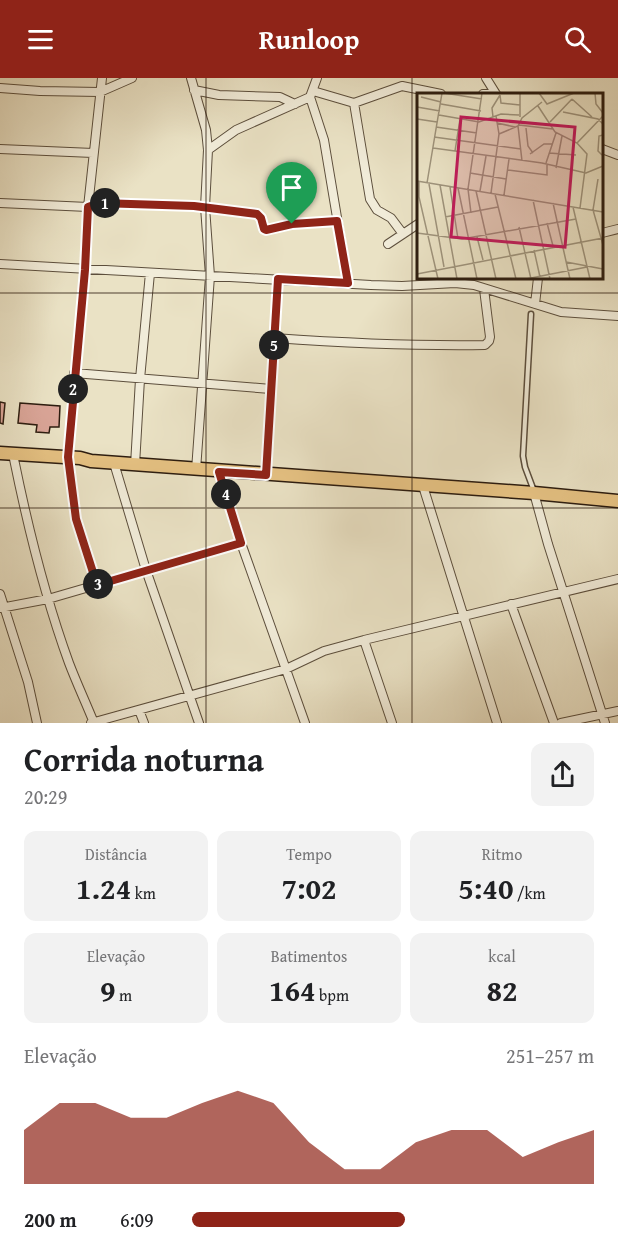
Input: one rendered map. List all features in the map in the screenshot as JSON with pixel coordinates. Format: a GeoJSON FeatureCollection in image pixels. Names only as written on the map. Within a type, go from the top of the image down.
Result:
{"type":"FeatureCollection","features":[{"type":"Feature","properties":{"kind":"main road"},"geometry":{"type":"LineString","coordinates":[[0,453],[69,460]]}},
{"type":"Feature","properties":{"kind":"main road"},"geometry":{"type":"LineString","coordinates":[[0,458],[91,461],[618,501]]}},
{"type":"Feature","properties":{"kind":"street"},"geometry":{"type":"LineString","coordinates":[[97,585],[76,519],[69,460],[88,207],[102,78]]}},
{"type":"Feature","properties":{"kind":"street"},"geometry":{"type":"LineString","coordinates":[[0,88],[100,92],[132,78]]}},
{"type":"Feature","properties":{"kind":"street"},"geometry":{"type":"LineString","coordinates":[[191,78],[206,130],[208,150],[205,207],[210,276],[196,470]]}},
{"type":"Feature","properties":{"kind":"street"},"geometry":{"type":"LineString","coordinates":[[316,78],[311,94],[324,140],[348,283]]}},
{"type":"Feature","properties":{"kind":"street"},"geometry":{"type":"LineString","coordinates":[[486,78],[495,93]]}},
{"type":"Feature","properties":{"kind":"street"},"geometry":{"type":"LineString","coordinates":[[208,150],[236,130],[295,104],[311,94],[354,103],[402,86],[436,93]]}},
{"type":"Feature","properties":{"kind":"street"},"geometry":{"type":"LineString","coordinates":[[194,90],[219,95],[280,97],[295,104]]}},
{"type":"Feature","properties":{"kind":"street"},"geometry":{"type":"LineString","coordinates":[[354,103],[370,199],[377,210],[392,218],[403,234]]}},
{"type":"Feature","properties":{"kind":"street"},"geometry":{"type":"LineString","coordinates":[[0,149],[93,153]]}},
{"type":"Feature","properties":{"kind":"street"},"geometry":{"type":"LineString","coordinates":[[603,149],[618,155]]}},
{"type":"Feature","properties":{"kind":"street"},"geometry":{"type":"LineString","coordinates":[[0,203],[88,207],[99,203],[205,207],[257,214],[266,230],[292,224],[337,221]]}},
{"type":"Feature","properties":{"kind":"street"},"geometry":{"type":"LineString","coordinates":[[388,244],[417,225]]}},
{"type":"Feature","properties":{"kind":"street"},"geometry":{"type":"LineString","coordinates":[[603,233],[618,229]]}},
{"type":"Feature","properties":{"kind":"street"},"geometry":{"type":"LineString","coordinates":[[0,264],[402,286],[455,280],[475,281],[484,289],[568,313],[618,316]]}},
{"type":"Feature","properties":{"kind":"street"},"geometry":{"type":"LineString","coordinates":[[135,465],[150,273]]}},
{"type":"Feature","properties":{"kind":"street"},"geometry":{"type":"LineString","coordinates":[[266,475],[278,279]]}},
{"type":"Feature","properties":{"kind":"street"},"geometry":{"type":"LineString","coordinates":[[535,304],[538,279]]}},
{"type":"Feature","properties":{"kind":"street"},"geometry":{"type":"LineString","coordinates":[[274,338],[351,344],[485,345],[490,337],[484,289]]}},
{"type":"Feature","properties":{"kind":"street"},"geometry":{"type":"LineString","coordinates":[[74,373],[271,389]]}},
{"type":"Feature","properties":{"kind":"street"},"geometry":{"type":"LineString","coordinates":[[14,459],[29,532],[48,599],[69,663],[93,723],[286,669],[324,651],[364,640],[618,579]]}},
{"type":"Feature","properties":{"kind":"street"},"geometry":{"type":"LineString","coordinates":[[114,463],[146,570],[199,723]]}},
{"type":"Feature","properties":{"kind":"street"},"geometry":{"type":"LineString","coordinates":[[219,472],[241,543],[305,723]]}},
{"type":"Feature","properties":{"kind":"street"},"geometry":{"type":"LineString","coordinates":[[423,486],[497,723]]}},
{"type":"Feature","properties":{"kind":"street"},"geometry":{"type":"LineString","coordinates":[[534,493],[605,723]]}},
{"type":"Feature","properties":{"kind":"street"},"geometry":{"type":"LineString","coordinates":[[2,608],[48,599],[241,543]]}},
{"type":"Feature","properties":{"kind":"street"},"geometry":{"type":"LineString","coordinates":[[0,594],[2,608],[28,682],[37,723]]}},
{"type":"Feature","properties":{"kind":"street"},"geometry":{"type":"LineString","coordinates":[[511,604],[554,723]]}},
{"type":"Feature","properties":{"kind":"street"},"geometry":{"type":"LineString","coordinates":[[364,640],[392,723]]}},
{"type":"Feature","properties":{"kind":"street"},"geometry":{"type":"LineString","coordinates":[[139,710],[144,723]]}},
{"type":"Feature","properties":{"kind":"street"},"geometry":{"type":"LineString","coordinates":[[561,723],[618,711]]}},
{"type":"Feature","properties":{"kind":"lane"},"geometry":{"type":"LineString","coordinates":[[531,314],[523,456],[534,493]]}},
{"type":"Feature","properties":{"kind":"building"},"geometry":{"type":"Polygon","coordinates":[[[0,402],[5,403],[3,424],[0,423],[0,402]]]}},
{"type":"Feature","properties":{"kind":"building"},"geometry":{"type":"Polygon","coordinates":[[[20,403],[60,406],[59,427],[50,427],[49,433],[36,432],[37,425],[18,423],[20,403]]]}},
{"type":"Feature","properties":{"kind":"route"},"geometry":{"type":"LineString","coordinates":[[99,203],[194,206],[260,215],[266,230],[292,224],[337,221],[348,283],[278,279],[266,475],[219,472],[241,543],[97,585],[76,519],[68,457],[85,270],[88,207],[99,203]]}}]}
